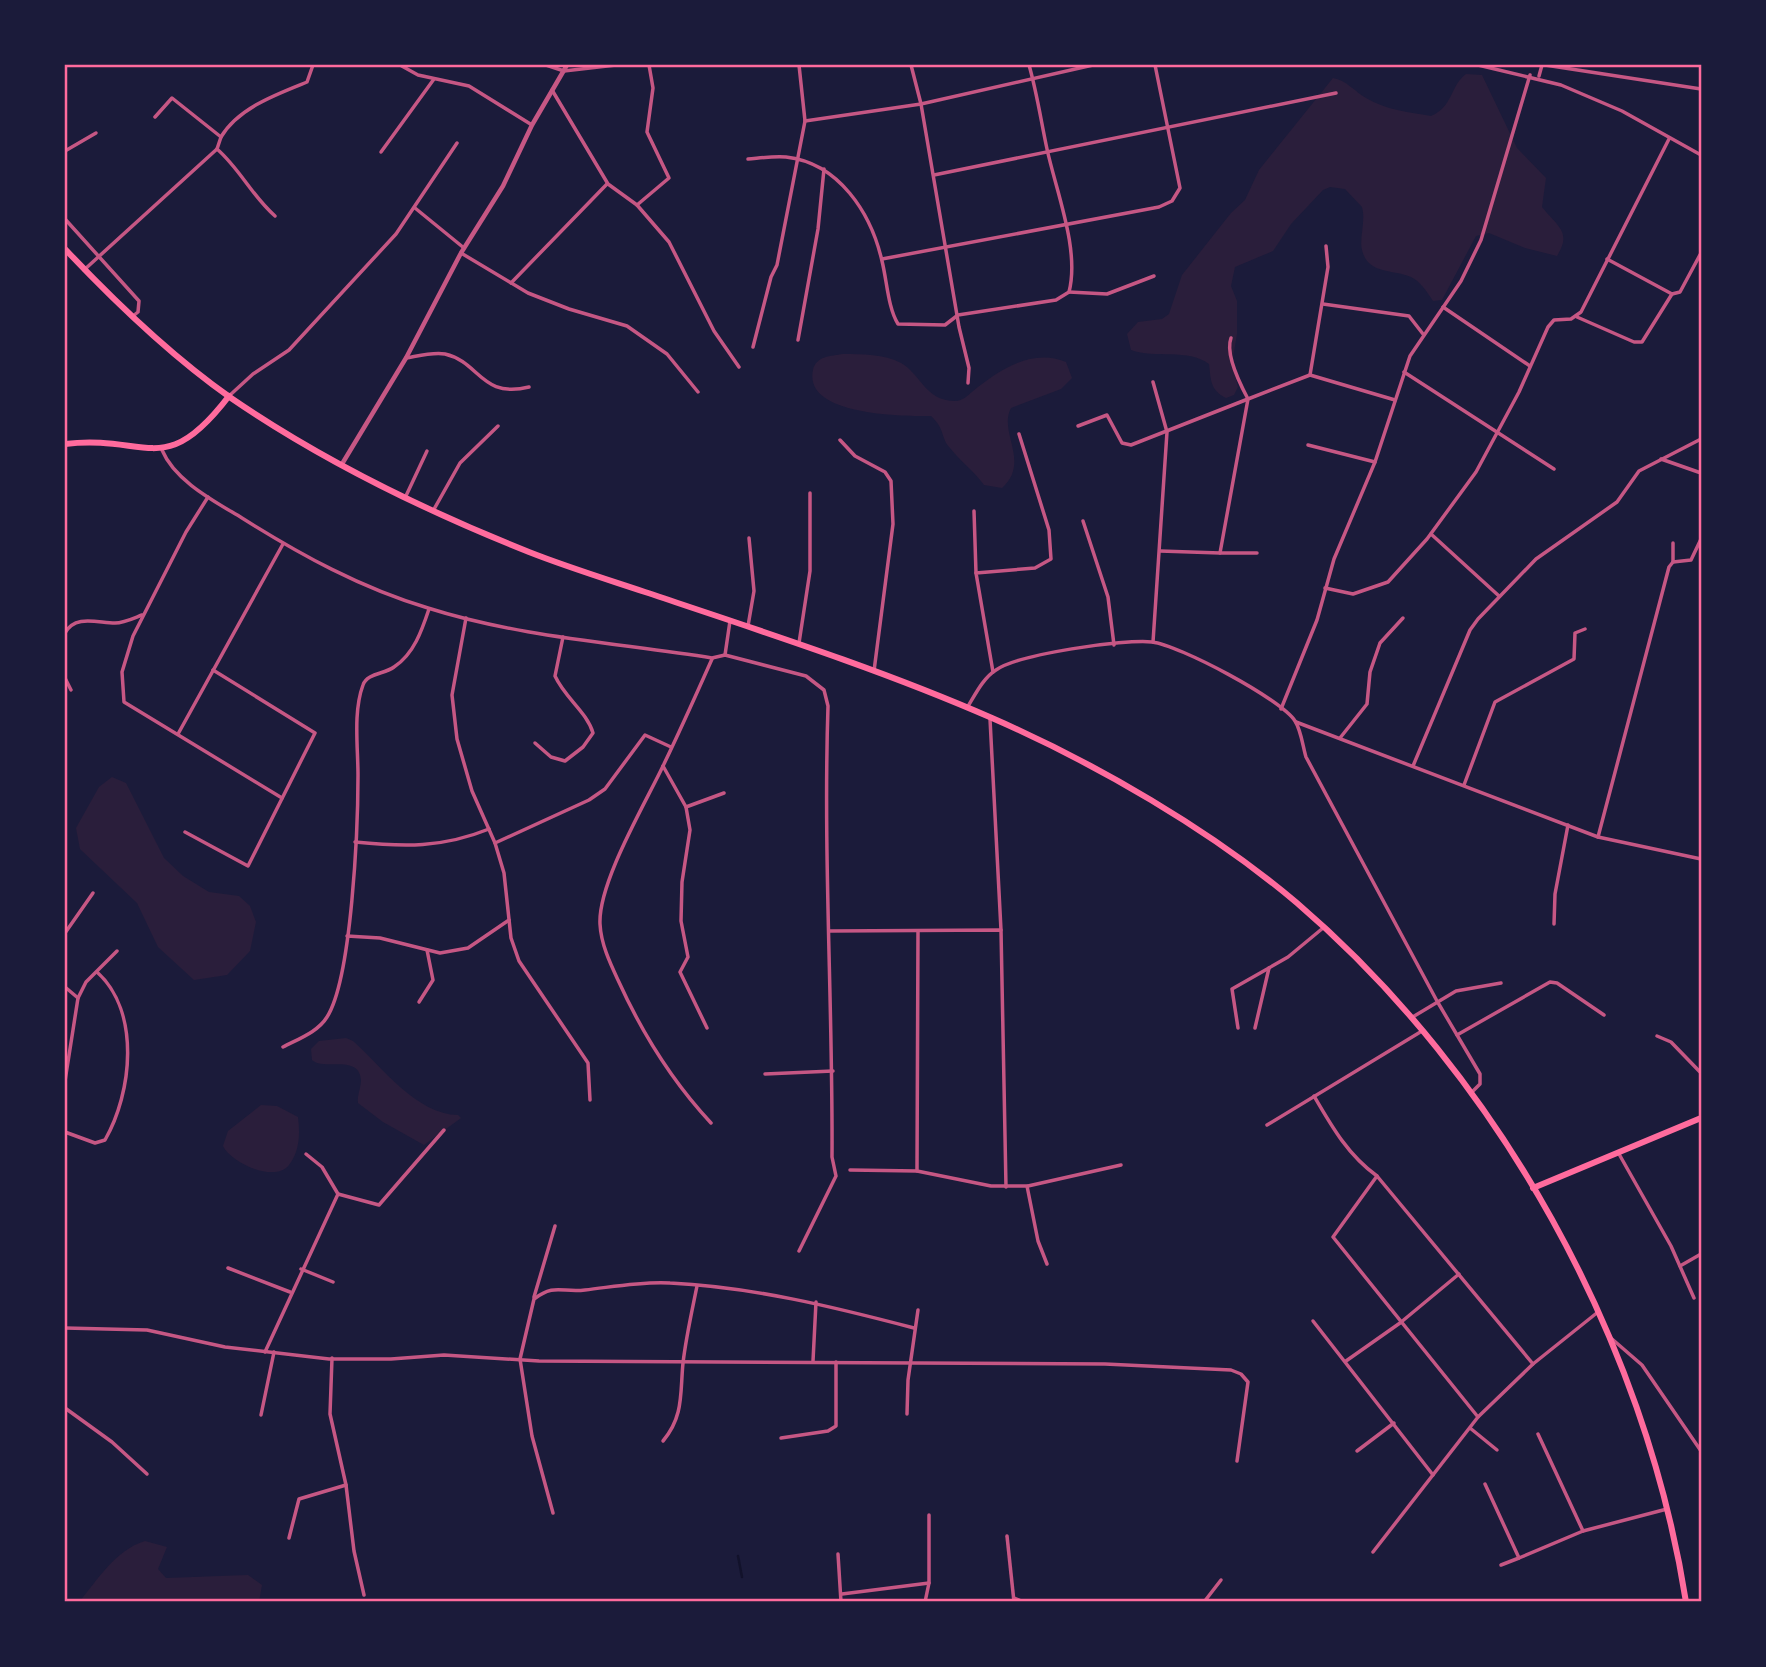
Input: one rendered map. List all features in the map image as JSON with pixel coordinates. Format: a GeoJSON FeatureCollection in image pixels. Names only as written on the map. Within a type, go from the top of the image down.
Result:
{"type":"FeatureCollection","features":[{"type":"Feature","properties":{"kind":"main road"},"geometry":{"type":"LineString","coordinates":[[65,249],[133,316],[229,396],[342,464],[405,498],[531,553],[799,645],[990,717],[1064,752],[1174,817],[1252,868],[1323,928],[1411,1018],[1471,1093],[1533,1188],[1612,1339],[1669,1508],[1686,1602]]}},
{"type":"Feature","properties":{"kind":"main road"},"geometry":{"type":"LineString","coordinates":[[65,444],[104,442],[162,450],[176,446],[193,435],[229,396]]}},
{"type":"Feature","properties":{"kind":"main road"},"geometry":{"type":"LineString","coordinates":[[1533,1188],[1701,1118]]}},
{"type":"Feature","properties":{"kind":"street"},"geometry":{"type":"LineString","coordinates":[[84,270],[217,149],[221,137],[232,122],[268,98],[307,82],[313,65]]}},
{"type":"Feature","properties":{"kind":"street"},"geometry":{"type":"LineString","coordinates":[[400,65],[434,79],[469,86],[531,125]]}},
{"type":"Feature","properties":{"kind":"street"},"geometry":{"type":"LineString","coordinates":[[546,65],[564,71],[617,65]]}},
{"type":"Feature","properties":{"kind":"street"},"geometry":{"type":"LineString","coordinates":[[342,464],[405,358],[463,250],[503,186],[531,125],[567,65]]}},
{"type":"Feature","properties":{"kind":"street"},"geometry":{"type":"LineString","coordinates":[[637,205],[670,178],[648,132],[653,88],[649,65]]}},
{"type":"Feature","properties":{"kind":"street"},"geometry":{"type":"LineString","coordinates":[[753,347],[771,277],[777,265],[805,121],[799,65]]}},
{"type":"Feature","properties":{"kind":"street"},"geometry":{"type":"LineString","coordinates":[[911,65],[921,104],[969,368],[968,383]]}},
{"type":"Feature","properties":{"kind":"street"},"geometry":{"type":"LineString","coordinates":[[1029,65],[1064,223],[1073,276],[1069,292]]}},
{"type":"Feature","properties":{"kind":"street"},"geometry":{"type":"LineString","coordinates":[[805,121],[921,104],[1093,65]]}},
{"type":"Feature","properties":{"kind":"street"},"geometry":{"type":"LineString","coordinates":[[882,259],[1159,206],[1172,201],[1180,188],[1155,65]]}},
{"type":"Feature","properties":{"kind":"street"},"geometry":{"type":"LineString","coordinates":[[1478,65],[1539,77],[1622,111],[1701,155]]}},
{"type":"Feature","properties":{"kind":"street"},"geometry":{"type":"LineString","coordinates":[[1539,77],[1543,65],[1701,89]]}},
{"type":"Feature","properties":{"kind":"street"},"geometry":{"type":"LineString","coordinates":[[1281,709],[1375,462],[1404,372],[1423,335],[1469,267],[1480,240],[1531,75]]}},
{"type":"Feature","properties":{"kind":"street"},"geometry":{"type":"LineString","coordinates":[[381,152],[434,79]]}},
{"type":"Feature","properties":{"kind":"street"},"geometry":{"type":"LineString","coordinates":[[552,90],[608,184],[637,205],[668,242],[714,331],[739,367]]}},
{"type":"Feature","properties":{"kind":"street"},"geometry":{"type":"LineString","coordinates":[[934,175],[1336,93]]}},
{"type":"Feature","properties":{"kind":"street"},"geometry":{"type":"LineString","coordinates":[[155,117],[172,98],[221,137]]}},
{"type":"Feature","properties":{"kind":"street"},"geometry":{"type":"LineString","coordinates":[[65,151],[96,133]]}},
{"type":"Feature","properties":{"kind":"street"},"geometry":{"type":"LineString","coordinates":[[1577,317],[1669,139]]}},
{"type":"Feature","properties":{"kind":"street"},"geometry":{"type":"LineString","coordinates":[[229,396],[253,374],[289,350],[396,234],[457,143]]}},
{"type":"Feature","properties":{"kind":"street"},"geometry":{"type":"LineString","coordinates":[[217,149],[233,165],[260,203],[275,216]]}},
{"type":"Feature","properties":{"kind":"street"},"geometry":{"type":"LineString","coordinates":[[748,159],[784,156],[824,169],[858,204],[877,240],[898,324],[945,325],[958,315],[1037,304],[1056,300],[1069,292],[1107,294],[1154,276]]}},
{"type":"Feature","properties":{"kind":"street"},"geometry":{"type":"LineString","coordinates":[[798,340],[818,229],[824,169]]}},
{"type":"Feature","properties":{"kind":"street"},"geometry":{"type":"LineString","coordinates":[[511,283],[608,184]]}},
{"type":"Feature","properties":{"kind":"street"},"geometry":{"type":"LineString","coordinates":[[415,208],[463,250],[511,283],[569,309],[627,326],[667,354],[698,392]]}},
{"type":"Feature","properties":{"kind":"street"},"geometry":{"type":"LineString","coordinates":[[65,219],[139,301],[138,312],[133,316]]}},
{"type":"Feature","properties":{"kind":"street"},"geometry":{"type":"LineString","coordinates":[[1310,374],[1328,267],[1326,246]]}},
{"type":"Feature","properties":{"kind":"street"},"geometry":{"type":"LineString","coordinates":[[1325,588],[1353,594],[1388,582],[1431,534],[1462,495],[1498,433],[1554,320],[1577,317],[1634,342],[1643,342],[1672,294],[1679,292],[1701,253]]}},
{"type":"Feature","properties":{"kind":"street"},"geometry":{"type":"LineString","coordinates":[[1607,259],[1672,294]]}},
{"type":"Feature","properties":{"kind":"street"},"geometry":{"type":"LineString","coordinates":[[1323,303],[1409,316],[1423,335]]}},
{"type":"Feature","properties":{"kind":"street"},"geometry":{"type":"LineString","coordinates":[[1443,307],[1530,366]]}},
{"type":"Feature","properties":{"kind":"street"},"geometry":{"type":"LineString","coordinates":[[1220,553],[1248,399],[1232,357],[1229,344],[1231,338]]}},
{"type":"Feature","properties":{"kind":"street"},"geometry":{"type":"LineString","coordinates":[[405,358],[447,355],[487,383],[507,392],[528,387]]}},
{"type":"Feature","properties":{"kind":"street"},"geometry":{"type":"LineString","coordinates":[[1404,372],[1554,469]]}},
{"type":"Feature","properties":{"kind":"street"},"geometry":{"type":"LineString","coordinates":[[1078,426],[1107,415],[1125,446],[1167,432],[1310,374],[1395,400]]}},
{"type":"Feature","properties":{"kind":"street"},"geometry":{"type":"LineString","coordinates":[[1153,382],[1167,432],[1153,642]]}},
{"type":"Feature","properties":{"kind":"street"},"geometry":{"type":"LineString","coordinates":[[433,511],[460,463],[498,426]]}},
{"type":"Feature","properties":{"kind":"street"},"geometry":{"type":"LineString","coordinates":[[976,573],[1026,570],[1045,564],[1051,559],[1049,530],[1019,433]]}},
{"type":"Feature","properties":{"kind":"street"},"geometry":{"type":"LineString","coordinates":[[1413,766],[1469,630],[1536,559],[1612,506],[1639,471],[1701,439]]}},
{"type":"Feature","properties":{"kind":"street"},"geometry":{"type":"LineString","coordinates":[[839,440],[855,456],[886,472],[892,489],[893,524],[874,673]]}},
{"type":"Feature","properties":{"kind":"street"},"geometry":{"type":"LineString","coordinates":[[1308,444],[1375,462]]}},
{"type":"Feature","properties":{"kind":"street"},"geometry":{"type":"LineString","coordinates":[[162,450],[177,472],[208,497],[283,544],[346,578],[429,608],[466,618],[563,637],[712,658],[725,655],[806,676],[824,690],[828,706],[825,825],[833,1071],[832,1157],[836,1176],[799,1251]]}},
{"type":"Feature","properties":{"kind":"street"},"geometry":{"type":"LineString","coordinates":[[405,498],[427,451]]}},
{"type":"Feature","properties":{"kind":"street"},"geometry":{"type":"LineString","coordinates":[[1661,459],[1701,473]]}},
{"type":"Feature","properties":{"kind":"street"},"geometry":{"type":"LineString","coordinates":[[799,645],[810,571],[810,493]]}},
{"type":"Feature","properties":{"kind":"street"},"geometry":{"type":"LineString","coordinates":[[208,497],[142,615],[122,672],[124,702],[282,798]]}},
{"type":"Feature","properties":{"kind":"street"},"geometry":{"type":"LineString","coordinates":[[974,511],[976,573],[993,672]]}},
{"type":"Feature","properties":{"kind":"street"},"geometry":{"type":"LineString","coordinates":[[1083,521],[1108,597],[1114,645]]}},
{"type":"Feature","properties":{"kind":"street"},"geometry":{"type":"LineString","coordinates":[[1431,534],[1499,596]]}},
{"type":"Feature","properties":{"kind":"street"},"geometry":{"type":"LineString","coordinates":[[748,627],[754,591],[749,538]]}},
{"type":"Feature","properties":{"kind":"street"},"geometry":{"type":"LineString","coordinates":[[1598,837],[1669,566],[1673,562],[1691,560],[1701,539]]}},
{"type":"Feature","properties":{"kind":"street"},"geometry":{"type":"LineString","coordinates":[[1673,543],[1673,562]]}},
{"type":"Feature","properties":{"kind":"street"},"geometry":{"type":"LineString","coordinates":[[178,734],[283,544]]}},
{"type":"Feature","properties":{"kind":"street"},"geometry":{"type":"LineString","coordinates":[[1160,551],[1257,553]]}},
{"type":"Feature","properties":{"kind":"street"},"geometry":{"type":"LineString","coordinates":[[283,1047],[318,1028],[327,1017],[335,995],[347,936],[355,842],[358,721],[362,686],[367,678],[401,662],[414,646],[429,608]]}},
{"type":"Feature","properties":{"kind":"street"},"geometry":{"type":"LineString","coordinates":[[65,633],[74,623],[90,620],[117,623],[142,615]]}},
{"type":"Feature","properties":{"kind":"street"},"geometry":{"type":"LineString","coordinates":[[466,618],[452,695],[457,739],[472,791],[495,843],[504,873],[511,938],[519,961],[588,1063],[590,1100]]}},
{"type":"Feature","properties":{"kind":"street"},"geometry":{"type":"LineString","coordinates":[[1340,738],[1367,704],[1376,650],[1386,634],[1403,618]]}},
{"type":"Feature","properties":{"kind":"street"},"geometry":{"type":"LineString","coordinates":[[725,655],[730,621]]}},
{"type":"Feature","properties":{"kind":"street"},"geometry":{"type":"LineString","coordinates":[[1464,785],[1495,702],[1574,659],[1575,633],[1585,629]]}},
{"type":"Feature","properties":{"kind":"street"},"geometry":{"type":"LineString","coordinates":[[535,743],[551,757],[565,761],[583,747],[593,733],[589,720],[568,700],[555,676],[563,637]]}},
{"type":"Feature","properties":{"kind":"street"},"geometry":{"type":"LineString","coordinates":[[967,708],[993,672],[1005,664],[1114,645],[1153,642],[1209,664],[1251,687],[1296,722],[1598,837],[1701,859]]}},
{"type":"Feature","properties":{"kind":"street"},"geometry":{"type":"LineString","coordinates":[[711,1123],[692,1102],[643,1034],[607,956],[600,923],[608,885],[637,813],[663,766],[712,658]]}},
{"type":"Feature","properties":{"kind":"street"},"geometry":{"type":"LineString","coordinates":[[184,832],[248,866],[315,733],[213,670]]}},
{"type":"Feature","properties":{"kind":"street"},"geometry":{"type":"LineString","coordinates":[[65,678],[71,690]]}},
{"type":"Feature","properties":{"kind":"street"},"geometry":{"type":"LineString","coordinates":[[990,717],[1001,930],[1006,1187]]}},
{"type":"Feature","properties":{"kind":"street"},"geometry":{"type":"LineString","coordinates":[[1296,722],[1306,757],[1480,1074],[1480,1084],[1471,1093]]}},
{"type":"Feature","properties":{"kind":"street"},"geometry":{"type":"LineString","coordinates":[[495,843],[589,800],[605,789],[645,735],[671,747]]}},
{"type":"Feature","properties":{"kind":"street"},"geometry":{"type":"LineString","coordinates":[[663,766],[686,807],[691,842],[682,882],[681,921],[688,957],[680,972],[707,1028]]}},
{"type":"Feature","properties":{"kind":"street"},"geometry":{"type":"LineString","coordinates":[[686,807],[724,793]]}},
{"type":"Feature","properties":{"kind":"street"},"geometry":{"type":"LineString","coordinates":[[1554,924],[1555,894],[1568,825]]}},
{"type":"Feature","properties":{"kind":"street"},"geometry":{"type":"LineString","coordinates":[[355,842],[397,846],[436,845],[457,842],[489,830]]}},
{"type":"Feature","properties":{"kind":"street"},"geometry":{"type":"LineString","coordinates":[[65,933],[93,892]]}},
{"type":"Feature","properties":{"kind":"street"},"geometry":{"type":"LineString","coordinates":[[347,936],[380,938],[440,953],[468,948],[500,929],[509,920]]}},
{"type":"Feature","properties":{"kind":"street"},"geometry":{"type":"LineString","coordinates":[[1238,1028],[1232,989],[1288,957],[1323,928]]}},
{"type":"Feature","properties":{"kind":"street"},"geometry":{"type":"LineString","coordinates":[[830,931],[1001,930]]}},
{"type":"Feature","properties":{"kind":"street"},"geometry":{"type":"LineString","coordinates":[[917,1171],[918,931]]}},
{"type":"Feature","properties":{"kind":"street"},"geometry":{"type":"LineString","coordinates":[[419,1002],[433,980],[428,950]]}},
{"type":"Feature","properties":{"kind":"street"},"geometry":{"type":"LineString","coordinates":[[65,1080],[78,998],[86,982],[117,951]]}},
{"type":"Feature","properties":{"kind":"street"},"geometry":{"type":"LineString","coordinates":[[1255,1028],[1269,968]]}},
{"type":"Feature","properties":{"kind":"street"},"geometry":{"type":"LineString","coordinates":[[65,1132],[99,1142],[105,1140],[124,1082],[127,1034],[124,1011],[106,980],[97,972]]}},
{"type":"Feature","properties":{"kind":"street"},"geometry":{"type":"LineString","coordinates":[[1457,1035],[1550,982],[1557,983],[1604,1015]]}},
{"type":"Feature","properties":{"kind":"street"},"geometry":{"type":"LineString","coordinates":[[1411,1018],[1437,1000],[1472,987],[1501,984]]}},
{"type":"Feature","properties":{"kind":"street"},"geometry":{"type":"LineString","coordinates":[[65,986],[78,998]]}},
{"type":"Feature","properties":{"kind":"street"},"geometry":{"type":"LineString","coordinates":[[1267,1125],[1422,1031]]}},
{"type":"Feature","properties":{"kind":"street"},"geometry":{"type":"LineString","coordinates":[[1657,1035],[1671,1042],[1701,1073]]}},
{"type":"Feature","properties":{"kind":"street"},"geometry":{"type":"LineString","coordinates":[[765,1074],[833,1071]]}},
{"type":"Feature","properties":{"kind":"street"},"geometry":{"type":"LineString","coordinates":[[1314,1096],[1345,1147],[1359,1163],[1377,1176],[1533,1364]]}},
{"type":"Feature","properties":{"kind":"street"},"geometry":{"type":"LineString","coordinates":[[306,1154],[322,1167],[338,1194],[379,1205],[444,1130]]}},
{"type":"Feature","properties":{"kind":"street"},"geometry":{"type":"LineString","coordinates":[[1619,1154],[1680,1266],[1694,1298]]}},
{"type":"Feature","properties":{"kind":"street"},"geometry":{"type":"LineString","coordinates":[[850,1170],[917,1171],[1006,1187],[1027,1186],[1121,1165]]}},
{"type":"Feature","properties":{"kind":"street"},"geometry":{"type":"LineString","coordinates":[[1377,1176],[1333,1237],[1400,1324],[1478,1417]]}},
{"type":"Feature","properties":{"kind":"street"},"geometry":{"type":"LineString","coordinates":[[1027,1186],[1038,1241],[1047,1264]]}},
{"type":"Feature","properties":{"kind":"street"},"geometry":{"type":"LineString","coordinates":[[265,1352],[290,1292],[338,1194]]}},
{"type":"Feature","properties":{"kind":"street"},"geometry":{"type":"LineString","coordinates":[[553,1513],[532,1436],[520,1359],[555,1226]]}},
{"type":"Feature","properties":{"kind":"street"},"geometry":{"type":"LineString","coordinates":[[1680,1266],[1701,1254]]}},
{"type":"Feature","properties":{"kind":"street"},"geometry":{"type":"LineString","coordinates":[[228,1268],[290,1292]]}},
{"type":"Feature","properties":{"kind":"street"},"geometry":{"type":"LineString","coordinates":[[301,1269],[333,1282]]}},
{"type":"Feature","properties":{"kind":"street"},"geometry":{"type":"LineString","coordinates":[[1346,1361],[1400,1324],[1459,1274]]}},
{"type":"Feature","properties":{"kind":"street"},"geometry":{"type":"LineString","coordinates":[[534,1298],[553,1288],[576,1291],[671,1283],[816,1302],[914,1328]]}},
{"type":"Feature","properties":{"kind":"street"},"geometry":{"type":"LineString","coordinates":[[663,1441],[674,1428],[680,1413],[683,1362],[697,1286]]}},
{"type":"Feature","properties":{"kind":"street"},"geometry":{"type":"LineString","coordinates":[[813,1361],[816,1302]]}},
{"type":"Feature","properties":{"kind":"street"},"geometry":{"type":"LineString","coordinates":[[907,1414],[918,1310]]}},
{"type":"Feature","properties":{"kind":"street"},"geometry":{"type":"LineString","coordinates":[[1373,1552],[1478,1417],[1533,1364],[1598,1312]]}},
{"type":"Feature","properties":{"kind":"street"},"geometry":{"type":"LineString","coordinates":[[1313,1321],[1433,1475]]}},
{"type":"Feature","properties":{"kind":"street"},"geometry":{"type":"LineString","coordinates":[[65,1328],[147,1330],[225,1347],[332,1359],[391,1359],[444,1355],[683,1362],[1105,1364],[1231,1370],[1241,1374],[1248,1382],[1237,1461]]}},
{"type":"Feature","properties":{"kind":"street"},"geometry":{"type":"LineString","coordinates":[[1612,1339],[1642,1365],[1699,1444],[1701,1451]]}},
{"type":"Feature","properties":{"kind":"street"},"geometry":{"type":"LineString","coordinates":[[261,1415],[274,1352]]}},
{"type":"Feature","properties":{"kind":"street"},"geometry":{"type":"LineString","coordinates":[[332,1359],[330,1414],[346,1485],[354,1551],[364,1595]]}},
{"type":"Feature","properties":{"kind":"street"},"geometry":{"type":"LineString","coordinates":[[781,1437],[828,1432],[836,1426],[836,1362]]}},
{"type":"Feature","properties":{"kind":"street"},"geometry":{"type":"LineString","coordinates":[[65,1408],[112,1442],[147,1474]]}},
{"type":"Feature","properties":{"kind":"street"},"geometry":{"type":"LineString","coordinates":[[1357,1451],[1394,1423]]}},
{"type":"Feature","properties":{"kind":"street"},"geometry":{"type":"LineString","coordinates":[[1469,1428],[1497,1450]]}},
{"type":"Feature","properties":{"kind":"street"},"geometry":{"type":"LineString","coordinates":[[1538,1434],[1583,1531]]}},
{"type":"Feature","properties":{"kind":"street"},"geometry":{"type":"LineString","coordinates":[[1485,1484],[1519,1558]]}},
{"type":"Feature","properties":{"kind":"street"},"geometry":{"type":"LineString","coordinates":[[289,1538],[299,1499],[346,1485]]}},
{"type":"Feature","properties":{"kind":"street"},"geometry":{"type":"LineString","coordinates":[[1501,1565],[1583,1531],[1669,1508]]}},
{"type":"Feature","properties":{"kind":"street"},"geometry":{"type":"LineString","coordinates":[[925,1602],[929,1583],[929,1515]]}},
{"type":"Feature","properties":{"kind":"street"},"geometry":{"type":"LineString","coordinates":[[1007,1536],[1014,1600],[1024,1602]]}},
{"type":"Feature","properties":{"kind":"street"},"geometry":{"type":"LineString","coordinates":[[838,1554],[842,1594],[840,1602]]}},
{"type":"Feature","properties":{"kind":"street"},"geometry":{"type":"LineString","coordinates":[[1204,1602],[1221,1580]]}},
{"type":"Feature","properties":{"kind":"street"},"geometry":{"type":"LineString","coordinates":[[842,1594],[929,1583]]}},
{"type":"Feature","properties":{"kind":"shaded area"},"geometry":{"type":"Polygon","coordinates":[[[1466,74],[1482,75],[1517,148],[1546,178],[1542,207],[1563,235],[1557,256],[1525,248],[1489,233],[1476,236],[1442,300],[1433,301],[1415,279],[1370,264],[1361,245],[1362,207],[1345,189],[1330,187],[1323,190],[1291,224],[1273,251],[1235,267],[1231,286],[1237,301],[1237,334],[1232,364],[1238,387],[1234,395],[1226,398],[1217,392],[1212,384],[1209,364],[1201,359],[1131,350],[1127,334],[1138,322],[1162,319],[1169,314],[1182,275],[1231,213],[1245,200],[1259,170],[1333,78],[1381,105],[1431,116],[1448,102],[1457,84],[1466,74]]]}},
{"type":"Feature","properties":{"kind":"shaded area"},"geometry":{"type":"Polygon","coordinates":[[[843,354],[873,355],[901,363],[931,393],[946,400],[963,399],[998,373],[1031,359],[1066,362],[1072,378],[1061,389],[1011,408],[1008,427],[1014,468],[1002,488],[984,485],[947,444],[939,425],[931,416],[879,414],[839,405],[823,397],[814,385],[815,365],[825,358],[843,354]]]}},
{"type":"Feature","properties":{"kind":"shaded area"},"geometry":{"type":"Polygon","coordinates":[[[112,777],[126,783],[164,858],[183,876],[209,892],[239,896],[250,906],[256,922],[250,951],[227,975],[194,980],[158,947],[137,903],[80,849],[76,828],[99,787],[112,777]]]}},
{"type":"Feature","properties":{"kind":"shaded area"},"geometry":{"type":"Polygon","coordinates":[[[346,1038],[353,1041],[414,1098],[428,1107],[461,1118],[424,1145],[383,1122],[358,1103],[361,1080],[354,1067],[317,1063],[312,1060],[311,1049],[319,1041],[346,1038]]]}},
{"type":"Feature","properties":{"kind":"shaded area"},"geometry":{"type":"Polygon","coordinates":[[[261,1105],[277,1106],[298,1117],[297,1148],[293,1160],[282,1170],[274,1172],[254,1169],[235,1159],[223,1146],[228,1131],[261,1105]]]}},
{"type":"Feature","properties":{"kind":"shaded area"},"geometry":{"type":"Polygon","coordinates":[[[145,1541],[167,1547],[158,1569],[166,1578],[248,1575],[262,1585],[259,1602],[79,1602],[116,1559],[134,1545],[145,1541]]]}},
{"type":"Feature","properties":{"kind":"waterway"},"geometry":{"type":"LineString","coordinates":[[738,1556],[742,1577]]}}]}
